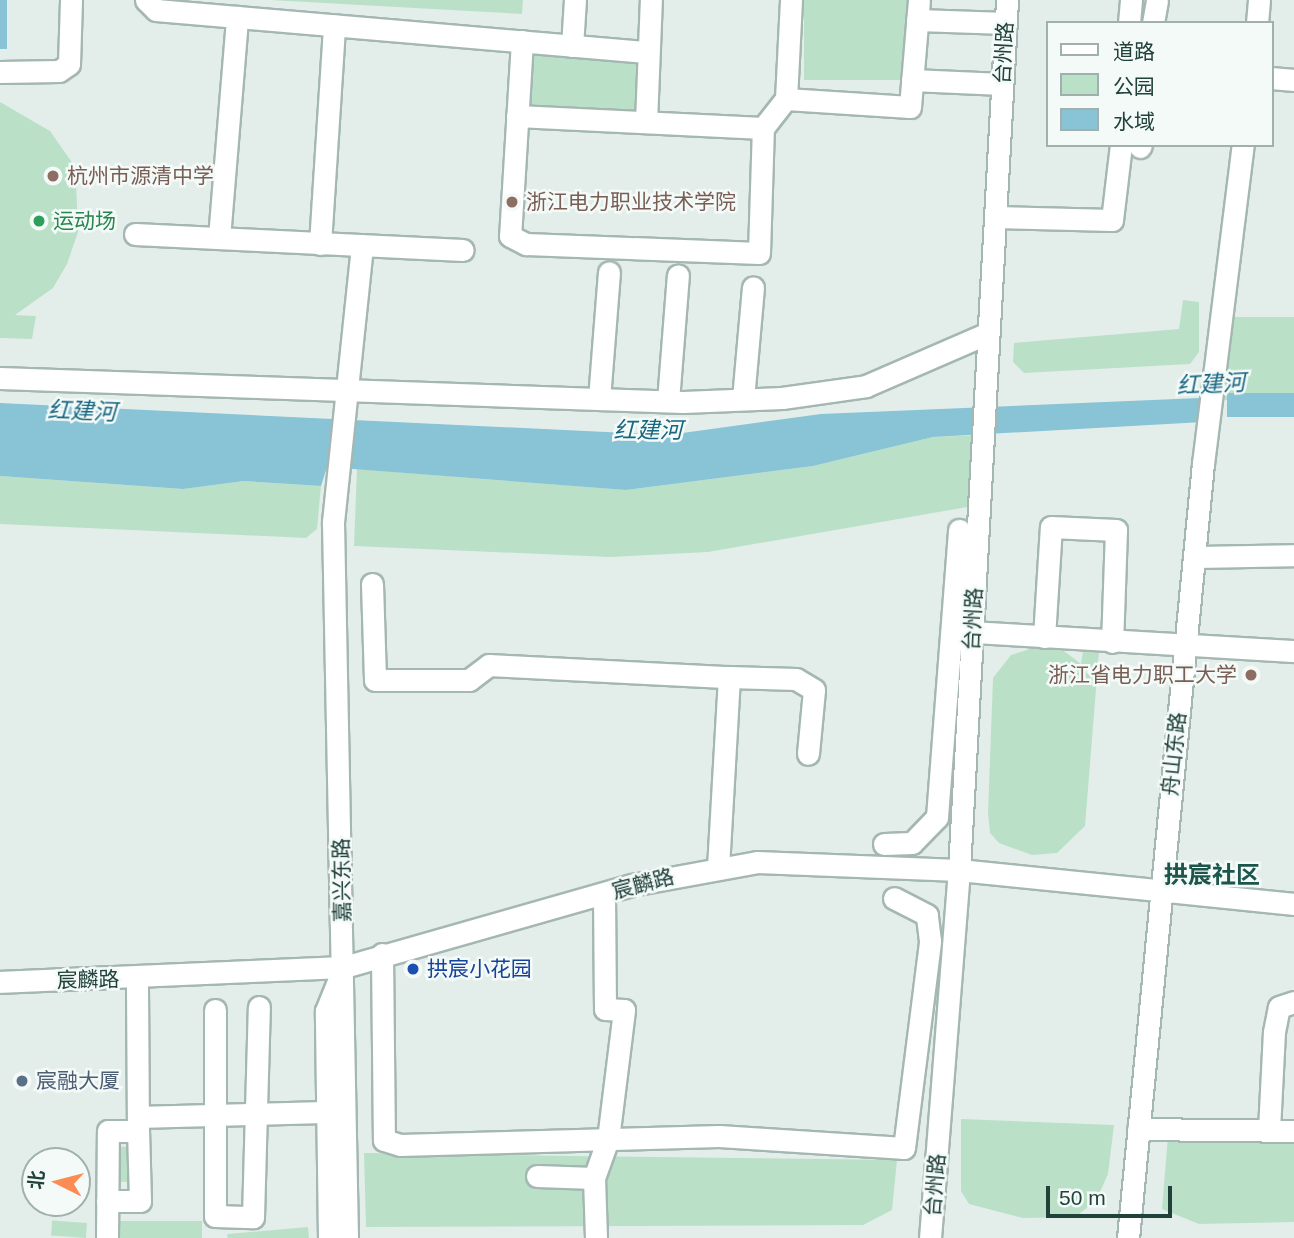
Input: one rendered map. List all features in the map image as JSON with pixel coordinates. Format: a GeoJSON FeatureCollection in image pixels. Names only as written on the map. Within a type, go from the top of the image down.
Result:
{"type":"FeatureCollection","features":[{"type":"Feature","properties":{"kind":"street"},"geometry":{"type":"LineString","coordinates":[[0,72],[59,71],[69,64],[71,0]]}},
{"type":"Feature","properties":{"kind":"street"},"geometry":{"type":"LineString","coordinates":[[572,46],[575,0]]}},
{"type":"Feature","properties":{"kind":"street"},"geometry":{"type":"LineString","coordinates":[[646,122],[651,0]]}},
{"type":"Feature","properties":{"kind":"street"},"geometry":{"type":"LineString","coordinates":[[522,41],[510,236],[526,244],[759,253],[763,128],[786,99],[791,0]]}},
{"type":"Feature","properties":{"kind":"street","name":"台州路"},"geometry":{"type":"LineString","coordinates":[[930,1238],[959,870],[1007,0]]}},
{"type":"Feature","properties":{"kind":"street"},"geometry":{"type":"LineString","coordinates":[[1129,21],[1131,0]]}},
{"type":"Feature","properties":{"kind":"street"},"geometry":{"type":"LineString","coordinates":[[1153,21],[1157,0]]}},
{"type":"Feature","properties":{"kind":"street"},"geometry":{"type":"LineString","coordinates":[[1257,21],[1259,0]]}},
{"type":"Feature","properties":{"kind":"street"},"geometry":{"type":"LineString","coordinates":[[151,5],[237,17],[648,52]]}},
{"type":"Feature","properties":{"kind":"street"},"geometry":{"type":"LineString","coordinates":[[786,99],[910,107],[918,10],[1006,23]]}},
{"type":"Feature","properties":{"kind":"street"},"geometry":{"type":"LineString","coordinates":[[219,239],[237,17]]}},
{"type":"Feature","properties":{"kind":"street"},"geometry":{"type":"LineString","coordinates":[[320,244],[334,25]]}},
{"type":"Feature","properties":{"kind":"street"},"geometry":{"type":"LineString","coordinates":[[1273,78],[1294,79]]}},
{"type":"Feature","properties":{"kind":"street"},"geometry":{"type":"LineString","coordinates":[[912,79],[1002,84]]}},
{"type":"Feature","properties":{"kind":"street"},"geometry":{"type":"LineString","coordinates":[[517,116],[763,128]]}},
{"type":"Feature","properties":{"kind":"street"},"geometry":{"type":"LineString","coordinates":[[995,217],[1112,220],[1134,147]]}},
{"type":"Feature","properties":{"kind":"street","name":"舟山东路"},"geometry":{"type":"LineString","coordinates":[[1128,1238],[1203,464],[1242,147]]}},
{"type":"Feature","properties":{"kind":"street"},"geometry":{"type":"LineString","coordinates":[[135,234],[463,250]]}},
{"type":"Feature","properties":{"kind":"street","name":"嘉兴东路"},"geometry":{"type":"LineString","coordinates":[[347,1238],[344,967],[333,522],[362,246]]}},
{"type":"Feature","properties":{"kind":"street"},"geometry":{"type":"LineString","coordinates":[[599,399],[609,272]]}},
{"type":"Feature","properties":{"kind":"street"},"geometry":{"type":"LineString","coordinates":[[668,401],[678,275]]}},
{"type":"Feature","properties":{"kind":"street"},"geometry":{"type":"LineString","coordinates":[[743,399],[753,287]]}},
{"type":"Feature","properties":{"kind":"street"},"geometry":{"type":"LineString","coordinates":[[0,379],[348,388],[668,401],[743,399],[866,386],[988,334]]}},
{"type":"Feature","properties":{"kind":"street"},"geometry":{"type":"LineString","coordinates":[[1044,637],[1051,527],[1116,530],[1112,642]]}},
{"type":"Feature","properties":{"kind":"street"},"geometry":{"type":"LineString","coordinates":[[884,844],[912,844],[937,817],[959,530]]}},
{"type":"Feature","properties":{"kind":"street"},"geometry":{"type":"LineString","coordinates":[[1194,557],[1294,555]]}},
{"type":"Feature","properties":{"kind":"street"},"geometry":{"type":"LineString","coordinates":[[372,584],[375,680],[469,680],[489,665],[796,679],[814,690],[808,754]]}},
{"type":"Feature","properties":{"kind":"street"},"geometry":{"type":"LineString","coordinates":[[973,632],[1112,642],[1186,642],[1294,652]]}},
{"type":"Feature","properties":{"kind":"street"},"geometry":{"type":"LineString","coordinates":[[718,865],[729,677]]}},
{"type":"Feature","properties":{"kind":"street"},"geometry":{"type":"LineString","coordinates":[[938,803],[962,805]]}},
{"type":"Feature","properties":{"kind":"street","name":"宸麟路"},"geometry":{"type":"LineString","coordinates":[[0,982],[137,979],[344,967],[382,954],[718,865],[959,870],[1294,904]]}},
{"type":"Feature","properties":{"kind":"street"},"geometry":{"type":"LineString","coordinates":[[596,1238],[594,1178],[608,1139],[624,1010],[605,1009],[604,894]]}},
{"type":"Feature","properties":{"kind":"street"},"geometry":{"type":"LineString","coordinates":[[382,954],[384,1140],[400,1145],[719,1136],[904,1148],[930,941],[927,915],[894,898]]}},
{"type":"Feature","properties":{"kind":"street"},"geometry":{"type":"LineString","coordinates":[[328,1238],[324,1112],[326,1011],[344,967]]}},
{"type":"Feature","properties":{"kind":"street"},"geometry":{"type":"LineString","coordinates":[[107,1201],[140,1201],[137,979]]}},
{"type":"Feature","properties":{"kind":"street"},"geometry":{"type":"LineString","coordinates":[[1269,1130],[1279,1007],[1294,1002]]}},
{"type":"Feature","properties":{"kind":"street"},"geometry":{"type":"LineString","coordinates":[[215,1010],[215,1216],[254,1217],[260,1007]]}},
{"type":"Feature","properties":{"kind":"street"},"geometry":{"type":"LineString","coordinates":[[107,1238],[107,1130],[217,1115],[324,1112]]}},
{"type":"Feature","properties":{"kind":"street"},"geometry":{"type":"LineString","coordinates":[[1138,1129],[1294,1131]]}},
{"type":"Feature","properties":{"kind":"street"},"geometry":{"type":"LineString","coordinates":[[537,1176],[594,1178]]}},
{"type":"Feature","properties":{"kind":"green space"},"geometry":{"type":"Polygon","coordinates":[[[270,0],[523,0],[522,14],[270,0]]]}},
{"type":"Feature","properties":{"kind":"green space"},"geometry":{"type":"Polygon","coordinates":[[[804,0],[907,0],[907,80],[804,80],[804,0]]]}},
{"type":"Feature","properties":{"kind":"green space"},"geometry":{"type":"Polygon","coordinates":[[[527,48],[642,56],[637,118],[523,110],[527,48]]]}},
{"type":"Feature","properties":{"kind":"green space","name":"运动场"},"geometry":{"type":"Polygon","coordinates":[[[0,102],[50,131],[71,161],[76,181],[78,232],[67,264],[53,288],[15,315],[36,316],[32,339],[0,338],[0,102]]]}},
{"type":"Feature","properties":{"kind":"green space"},"geometry":{"type":"Polygon","coordinates":[[[1183,300],[1199,302],[1199,352],[1190,364],[1024,373],[1013,362],[1014,343],[1179,329],[1183,300]]]}},
{"type":"Feature","properties":{"kind":"green space"},"geometry":{"type":"Polygon","coordinates":[[[1225,317],[1294,317],[1294,400],[1225,400],[1225,317]]]}},
{"type":"Feature","properties":{"kind":"green space"},"geometry":{"type":"Polygon","coordinates":[[[983,435],[979,505],[708,552],[610,557],[354,546],[357,469],[626,490],[813,466],[933,437],[983,435]]]}},
{"type":"Feature","properties":{"kind":"green space"},"geometry":{"type":"Polygon","coordinates":[[[0,476],[183,489],[244,481],[321,486],[317,529],[306,538],[0,524],[0,476]]]}},
{"type":"Feature","properties":{"kind":"green space"},"geometry":{"type":"Polygon","coordinates":[[[1036,647],[1064,651],[1081,664],[1083,651],[1099,652],[1085,826],[1057,853],[1032,855],[999,843],[990,833],[988,813],[993,678],[1011,655],[1036,647]]]}},
{"type":"Feature","properties":{"kind":"green space"},"geometry":{"type":"Polygon","coordinates":[[[961,1119],[1114,1125],[1108,1174],[1096,1201],[1075,1217],[1023,1218],[969,1204],[961,1191],[961,1119]]]}},
{"type":"Feature","properties":{"kind":"green space"},"geometry":{"type":"Polygon","coordinates":[[[1294,1134],[1294,1222],[1199,1224],[1162,1209],[1168,1136],[1294,1134]]]}},
{"type":"Feature","properties":{"kind":"green space"},"geometry":{"type":"Polygon","coordinates":[[[117,1147],[130,1147],[129,1182],[116,1182],[117,1147]]]}},
{"type":"Feature","properties":{"kind":"green space"},"geometry":{"type":"Polygon","coordinates":[[[364,1153],[897,1160],[892,1210],[863,1225],[366,1227],[364,1153]]]}},
{"type":"Feature","properties":{"kind":"green space"},"geometry":{"type":"Polygon","coordinates":[[[52,1221],[87,1223],[86,1238],[51,1236],[52,1221]]]}},
{"type":"Feature","properties":{"kind":"green space"},"geometry":{"type":"Polygon","coordinates":[[[118,1221],[202,1221],[202,1238],[118,1238],[118,1221]]]}},
{"type":"Feature","properties":{"kind":"green space"},"geometry":{"type":"Polygon","coordinates":[[[308,1227],[309,1238],[228,1238],[227,1234],[308,1227]]]}},
{"type":"Feature","properties":{"kind":"water"},"geometry":{"type":"Polygon","coordinates":[[[0,0],[7,0],[7,49],[0,49],[0,0]]]}},
{"type":"Feature","properties":{"kind":"water"},"geometry":{"type":"Polygon","coordinates":[[[1227,393],[1294,393],[1294,417],[1227,417],[1227,393]]]}},
{"type":"Feature","properties":{"kind":"water","name":"红建河"},"geometry":{"type":"Polygon","coordinates":[[[1200,398],[1203,422],[933,437],[813,466],[626,490],[327,467],[321,486],[244,481],[183,489],[0,476],[0,403],[668,435],[821,414],[1200,398]]]}},
{"type":"Feature","properties":{"kind":"place","name":"杭州市源清中学"},"geometry":{"type":"Point","coordinates":[53,176]}},
{"type":"Feature","properties":{"kind":"place","name":"浙江电力职业技术学院"},"geometry":{"type":"Point","coordinates":[512,202]}},
{"type":"Feature","properties":{"kind":"place","name":"运动场"},"geometry":{"type":"Point","coordinates":[39,221]}},
{"type":"Feature","properties":{"kind":"place","name":"浙江省电力职工大学"},"geometry":{"type":"Point","coordinates":[1251,675]}},
{"type":"Feature","properties":{"kind":"place","name":"拱宸小花园"},"geometry":{"type":"Point","coordinates":[413,969]}},
{"type":"Feature","properties":{"kind":"place","name":"宸融大厦"},"geometry":{"type":"Point","coordinates":[22,1081]}},
{"type":"Feature","properties":{"kind":"district","name":"拱宸社区"},"geometry":{"type":"Point","coordinates":[1212,875]}}]}
